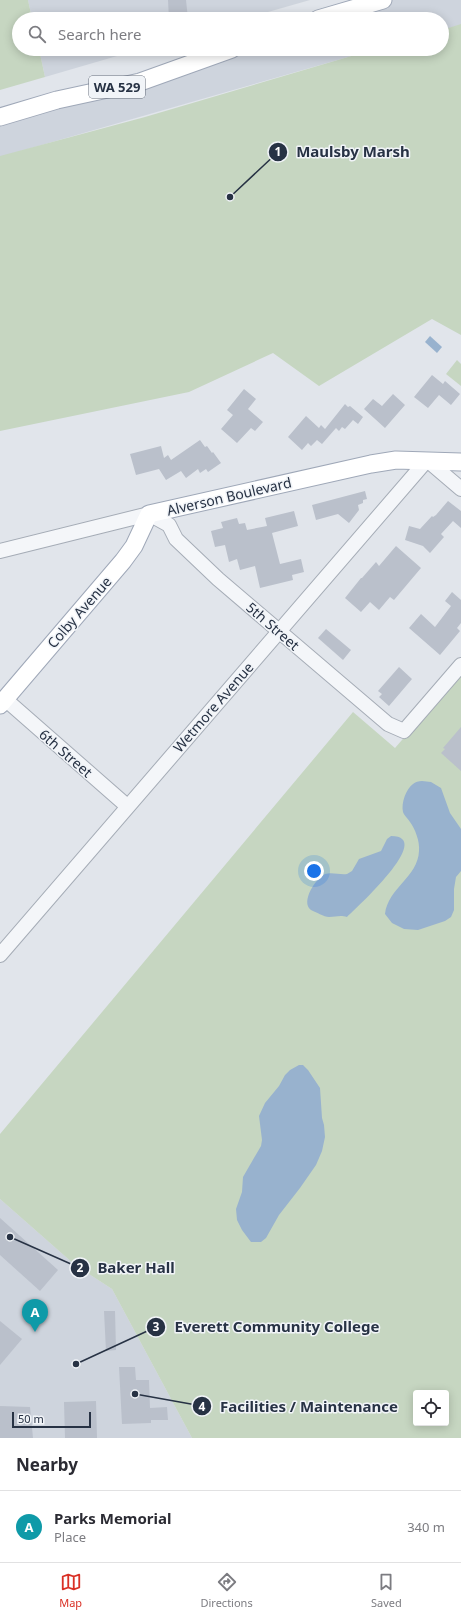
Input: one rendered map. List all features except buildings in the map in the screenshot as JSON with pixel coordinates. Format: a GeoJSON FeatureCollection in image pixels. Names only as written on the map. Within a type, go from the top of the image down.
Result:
{"type":"FeatureCollection","features":[{"type":"Feature","properties":{"kind":"main road"},"geometry":{"type":"LineString","coordinates":[[342,12],[383,0]]}},
{"type":"Feature","properties":{"kind":"main road","name":"WA 529"},"geometry":{"type":"LineString","coordinates":[[0,117],[56,100],[140,82],[212,56]]}},
{"type":"Feature","properties":{"kind":"main road","name":"Alverson Boulevard"},"geometry":{"type":"LineString","coordinates":[[149,514],[371,464],[396,460],[461,462]]}},
{"type":"Feature","properties":{"kind":"main road","name":"Colby Avenue"},"geometry":{"type":"LineString","coordinates":[[3,702],[123,562],[134,546],[149,514]]}},
{"type":"Feature","properties":{"kind":"street"},"geometry":{"type":"LineString","coordinates":[[427,460],[461,489]]}},
{"type":"Feature","properties":{"kind":"street","name":"Wetmore Avenue"},"geometry":{"type":"LineString","coordinates":[[0,955],[427,460]]}},
{"type":"Feature","properties":{"kind":"street","name":"Alverson Boulevard"},"geometry":{"type":"LineString","coordinates":[[0,551],[149,514]]}},
{"type":"Feature","properties":{"kind":"street","name":"5th Street"},"geometry":{"type":"LineString","coordinates":[[149,514],[169,525],[176,539],[218,579],[388,724],[404,731],[461,665]]}},
{"type":"Feature","properties":{"kind":"street","name":"6th Street"},"geometry":{"type":"LineString","coordinates":[[3,702],[127,806]]}},
{"type":"Feature","properties":{"kind":"shaded area"},"geometry":{"type":"Polygon","coordinates":[[[28,0],[310,0],[268,12],[31,12],[28,0]]]}},
{"type":"Feature","properties":{"kind":"shaded area"},"geometry":{"type":"Polygon","coordinates":[[[390,0],[461,0],[461,25],[449,28],[449,12],[350,12],[390,0]]]}},
{"type":"Feature","properties":{"kind":"shaded area"},"geometry":{"type":"Polygon","coordinates":[[[40,56],[117,56],[45,77],[40,56]]]}},
{"type":"Feature","properties":{"kind":"shaded area"},"geometry":{"type":"Polygon","coordinates":[[[202,56],[352,56],[0,157],[0,116],[202,56]]]}},
{"type":"Feature","properties":{"kind":"shaded area"},"geometry":{"type":"Polygon","coordinates":[[[0,1199],[75,1265],[112,1289],[192,1438],[0,1438],[0,1199]]]}},
{"type":"Feature","properties":{"kind":"green space"},"geometry":{"type":"Polygon","coordinates":[[[0,0],[28,0],[31,12],[12,12],[12,56],[40,56],[45,77],[0,90],[0,0]]]}},
{"type":"Feature","properties":{"kind":"green space"},"geometry":{"type":"Polygon","coordinates":[[[461,24],[461,335],[432,319],[319,386],[273,353],[189,392],[0,431],[0,156],[145,117],[351,56],[449,56],[449,28],[461,24]]]}},
{"type":"Feature","properties":{"kind":"green space"},"geometry":{"type":"Polygon","coordinates":[[[457,360],[461,364],[461,386],[446,374],[457,360]]]}},
{"type":"Feature","properties":{"kind":"green space"},"geometry":{"type":"Polygon","coordinates":[[[461,672],[461,1438],[192,1438],[112,1289],[75,1265],[0,1199],[0,1134],[353,712],[395,748],[461,672]]]}},
{"type":"Feature","properties":{"kind":"water"},"geometry":{"type":"Polygon","coordinates":[[[430,336],[442,347],[437,353],[425,342],[430,336]]]}},
{"type":"Feature","properties":{"kind":"water"},"geometry":{"type":"Polygon","coordinates":[[[416,782],[431,782],[441,788],[450,813],[461,829],[461,871],[456,877],[454,889],[454,910],[451,917],[445,921],[418,930],[404,929],[392,923],[385,914],[391,897],[409,876],[417,860],[419,851],[418,839],[414,828],[404,813],[403,801],[410,786],[416,782]]]}},
{"type":"Feature","properties":{"kind":"water"},"geometry":{"type":"Polygon","coordinates":[[[391,836],[402,839],[404,848],[399,860],[389,874],[347,917],[327,917],[311,910],[307,902],[308,896],[310,890],[321,876],[328,873],[347,874],[352,871],[359,859],[381,851],[387,839],[391,836]]]}},
{"type":"Feature","properties":{"kind":"water"},"geometry":{"type":"Polygon","coordinates":[[[299,1065],[303,1065],[308,1070],[320,1088],[325,1137],[322,1151],[316,1165],[279,1215],[266,1238],[261,1242],[251,1242],[237,1220],[236,1209],[242,1192],[243,1177],[261,1146],[262,1140],[259,1116],[265,1103],[279,1086],[285,1075],[299,1065]]]}},
{"type":"Feature","properties":{"kind":"place","name":"Maulsby Marsh"},"geometry":{"type":"Point","coordinates":[230,197]}},
{"type":"Feature","properties":{"kind":"place","name":"Baker Hall"},"geometry":{"type":"Point","coordinates":[10,1237]}},
{"type":"Feature","properties":{"kind":"place","name":"Parks Memorial"},"geometry":{"type":"Point","coordinates":[35,1332]}},
{"type":"Feature","properties":{"kind":"place","name":"Everett Community College"},"geometry":{"type":"Point","coordinates":[76,1364]}},
{"type":"Feature","properties":{"kind":"place","name":"Facilities / Maintenance"},"geometry":{"type":"Point","coordinates":[135,1394]}}]}
